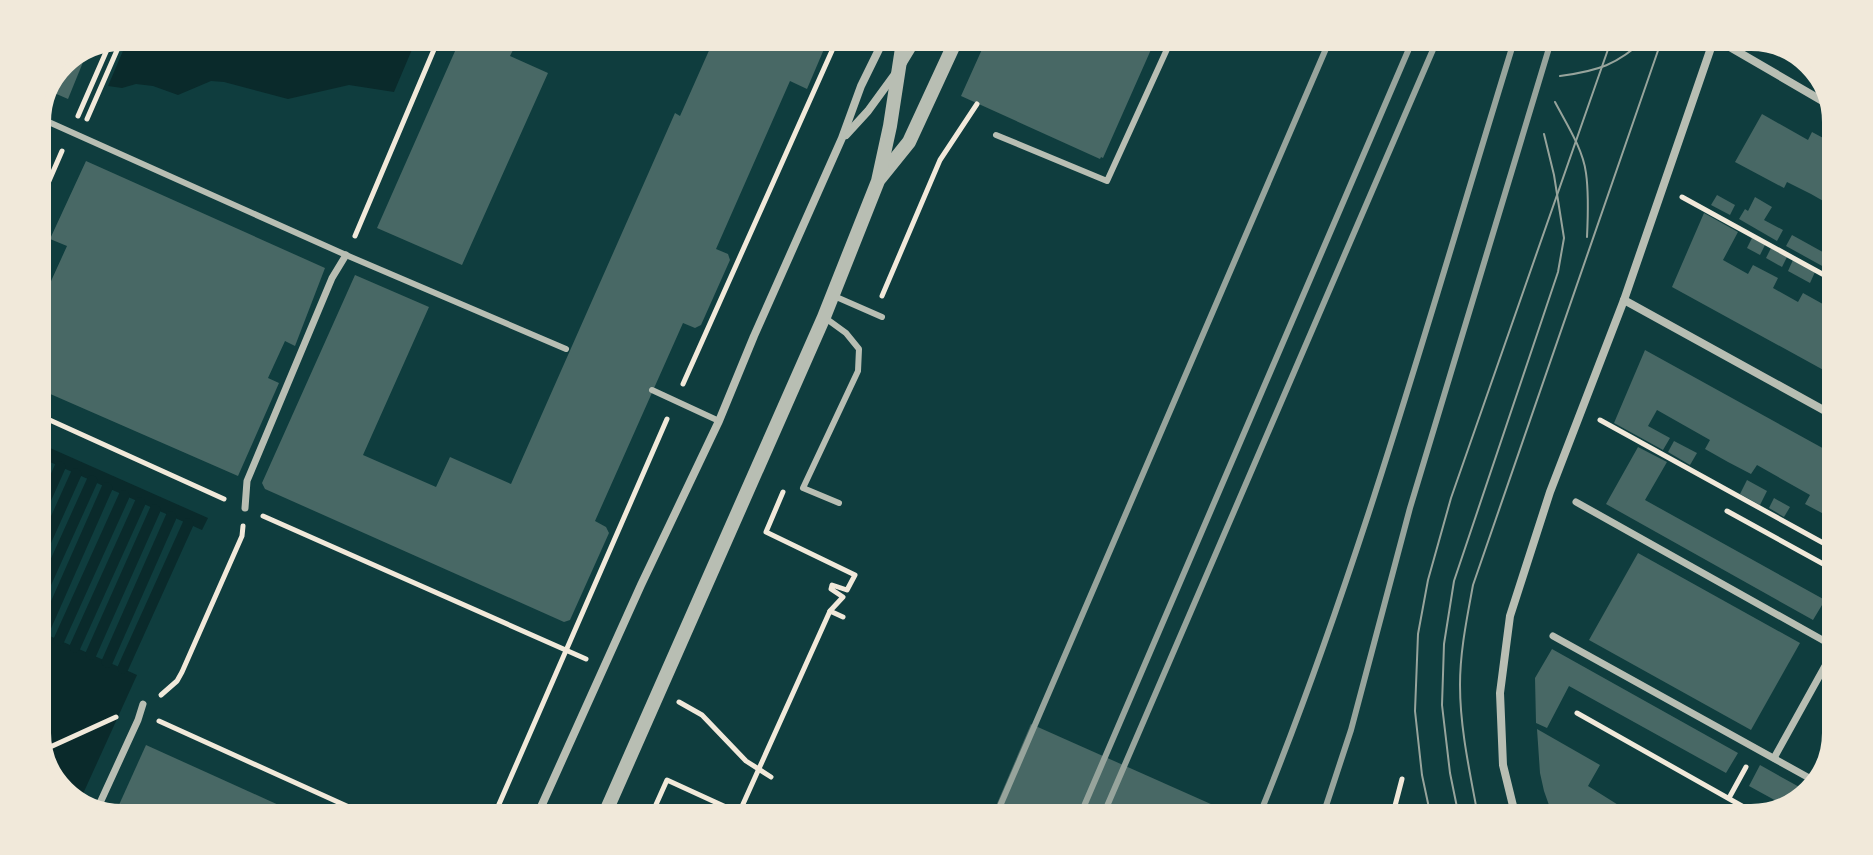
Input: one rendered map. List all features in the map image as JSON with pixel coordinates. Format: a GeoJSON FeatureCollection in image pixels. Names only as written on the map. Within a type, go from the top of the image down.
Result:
{"type":"FeatureCollection","features":[{"type":"Feature","properties":{"kind":"street"},"geometry":{"type":"LineString","coordinates":[[540,809],[719,421],[881,46]]}},
{"type":"Feature","properties":{"kind":"street"},"geometry":{"type":"LineString","coordinates":[[607,809],[824,317],[878,181],[902,46]]}},
{"type":"Feature","properties":{"kind":"street"},"geometry":{"type":"LineString","coordinates":[[842,138],[868,111],[913,46]]}},
{"type":"Feature","properties":{"kind":"street"},"geometry":{"type":"LineString","coordinates":[[878,181],[909,142],[953,46]]}},
{"type":"Feature","properties":{"kind":"street"},"geometry":{"type":"LineString","coordinates":[[1514,809],[1503,765],[1500,693],[1510,616],[1550,492],[1624,300],[1713,46]]}},
{"type":"Feature","properties":{"kind":"street"},"geometry":{"type":"LineString","coordinates":[[1727,46],[1824,102]]}},
{"type":"Feature","properties":{"kind":"street"},"geometry":{"type":"LineString","coordinates":[[245,508],[247,481],[332,278],[346,255]]}},
{"type":"Feature","properties":{"kind":"street"},"geometry":{"type":"LineString","coordinates":[[1624,300],[1827,412]]}},
{"type":"Feature","properties":{"kind":"street"},"geometry":{"type":"LineString","coordinates":[[1576,502],[1827,643]]}},
{"type":"Feature","properties":{"kind":"street"},"geometry":{"type":"LineString","coordinates":[[1553,636],[1811,779]]}},
{"type":"Feature","properties":{"kind":"street"},"geometry":{"type":"LineString","coordinates":[[1774,758],[1827,662]]}},
{"type":"Feature","properties":{"kind":"street"},"geometry":{"type":"LineString","coordinates":[[99,805],[143,704]]}},
{"type":"Feature","properties":{"kind":"lane"},"geometry":{"type":"LineString","coordinates":[[996,135],[1107,181],[1168,46]]}},
{"type":"Feature","properties":{"kind":"lane"},"geometry":{"type":"LineString","coordinates":[[46,121],[566,349]]}},
{"type":"Feature","properties":{"kind":"lane"},"geometry":{"type":"LineString","coordinates":[[832,296],[882,317]]}},
{"type":"Feature","properties":{"kind":"lane"},"geometry":{"type":"LineString","coordinates":[[824,317],[846,333],[859,349],[858,371],[803,488],[839,503]]}},
{"type":"Feature","properties":{"kind":"lane"},"geometry":{"type":"LineString","coordinates":[[652,390],[719,421]]}},
{"type":"Feature","properties":{"kind":"path"},"geometry":{"type":"LineString","coordinates":[[79,136],[119,46]]}},
{"type":"Feature","properties":{"kind":"path"},"geometry":{"type":"LineString","coordinates":[[346,255],[435,46]]}},
{"type":"Feature","properties":{"kind":"path"},"geometry":{"type":"LineString","coordinates":[[497,809],[834,46]]}},
{"type":"Feature","properties":{"kind":"path"},"geometry":{"type":"LineString","coordinates":[[874,314],[940,160],[977,104]]}},
{"type":"Feature","properties":{"kind":"path"},"geometry":{"type":"LineString","coordinates":[[1663,186],[1827,274]]}},
{"type":"Feature","properties":{"kind":"path"},"geometry":{"type":"LineString","coordinates":[[1582,409],[1827,545]]}},
{"type":"Feature","properties":{"kind":"path"},"geometry":{"type":"LineString","coordinates":[[46,418],[567,651]]}},
{"type":"Feature","properties":{"kind":"path"},"geometry":{"type":"LineString","coordinates":[[245,508],[242,536],[182,672],[167,692],[143,704],[146,715],[353,809]]}},
{"type":"Feature","properties":{"kind":"path"},"geometry":{"type":"LineString","coordinates":[[1727,511],[1827,566]]}},
{"type":"Feature","properties":{"kind":"path"},"geometry":{"type":"LineString","coordinates":[[741,809],[830,611],[843,617]]}},
{"type":"Feature","properties":{"kind":"path"},"geometry":{"type":"LineString","coordinates":[[547,675],[554,679]]}},
{"type":"Feature","properties":{"kind":"path"},"geometry":{"type":"LineString","coordinates":[[673,699],[702,715],[746,761],[771,777]]}},
{"type":"Feature","properties":{"kind":"path"},"geometry":{"type":"LineString","coordinates":[[47,748],[126,713]]}},
{"type":"Feature","properties":{"kind":"path"},"geometry":{"type":"LineString","coordinates":[[1577,713],[1748,809]]}},
{"type":"Feature","properties":{"kind":"path"},"geometry":{"type":"LineString","coordinates":[[1729,798],[1756,748]]}},
{"type":"Feature","properties":{"kind":"path"},"geometry":{"type":"LineString","coordinates":[[1394,809],[1402,779]]}},
{"type":"Feature","properties":{"kind":"path"},"geometry":{"type":"LineString","coordinates":[[654,809],[667,780],[730,809]]}},
{"type":"Feature","properties":{"kind":"water"},"geometry":{"type":"Polygon","coordinates":[[[125,46],[413,46],[394,92],[349,85],[288,99],[211,81],[178,95],[153,86],[108,86],[125,46]]]}},
{"type":"Feature","properties":{"kind":"water"},"geometry":{"type":"Polygon","coordinates":[[[46,446],[208,518],[202,530],[46,460],[46,446]]]}},
{"type":"Feature","properties":{"kind":"water"},"geometry":{"type":"Polygon","coordinates":[[[46,634],[137,675],[81,797],[59,775],[47,748],[46,634]]]}},
{"type":"Feature","properties":{"kind":"building"},"geometry":{"type":"Polygon","coordinates":[[[457,46],[515,46],[510,56],[548,73],[462,265],[377,228],[457,46]]]}},
{"type":"Feature","properties":{"kind":"building"},"geometry":{"type":"Polygon","coordinates":[[[711,46],[825,46],[807,89],[790,81],[716,249],[728,254],[730,260],[701,325],[695,328],[683,323],[595,521],[606,527],[609,533],[570,620],[564,622],[265,489],[262,483],[355,275],[429,307],[363,455],[436,487],[450,457],[511,484],[675,113],[680,116],[711,46]]]}},
{"type":"Feature","properties":{"kind":"building"},"geometry":{"type":"Polygon","coordinates":[[[984,46],[1153,46],[1100,159],[961,96],[984,46]]]}},
{"type":"Feature","properties":{"kind":"building"},"geometry":{"type":"Polygon","coordinates":[[[86,55],[68,99],[53,92],[54,89],[72,65],[86,55]]]}},
{"type":"Feature","properties":{"kind":"building"},"geometry":{"type":"Polygon","coordinates":[[[1762,114],[1808,140],[1812,132],[1827,140],[1827,203],[1787,182],[1784,188],[1735,162],[1762,114]]]}},
{"type":"Feature","properties":{"kind":"building"},"geometry":{"type":"Polygon","coordinates":[[[86,161],[325,268],[295,346],[285,341],[268,378],[279,383],[238,476],[46,392],[46,289],[67,246],[50,239],[86,161]]]}},
{"type":"Feature","properties":{"kind":"building"},"geometry":{"type":"Polygon","coordinates":[[[1717,195],[1735,205],[1730,215],[1711,205],[1717,195]]]}},
{"type":"Feature","properties":{"kind":"building"},"geometry":{"type":"Polygon","coordinates":[[[1755,197],[1772,207],[1764,220],[1783,230],[1777,241],[1739,219],[1745,209],[1748,211],[1755,197]]]}},
{"type":"Feature","properties":{"kind":"building"},"geometry":{"type":"Polygon","coordinates":[[[1704,213],[1738,232],[1723,260],[1748,274],[1753,265],[1778,278],[1773,288],[1798,302],[1803,293],[1827,306],[1827,372],[1672,287],[1704,213]]]}},
{"type":"Feature","properties":{"kind":"building"},"geometry":{"type":"Polygon","coordinates":[[[1792,235],[1827,254],[1827,262],[1824,267],[1786,246],[1792,235]]]}},
{"type":"Feature","properties":{"kind":"building"},"geometry":{"type":"Polygon","coordinates":[[[1752,238],[1765,245],[1760,255],[1747,248],[1752,238]]]}},
{"type":"Feature","properties":{"kind":"building"},"geometry":{"type":"Polygon","coordinates":[[[1771,248],[1787,257],[1782,267],[1766,258],[1771,248]]]}},
{"type":"Feature","properties":{"kind":"building"},"geometry":{"type":"Polygon","coordinates":[[[1793,260],[1815,272],[1810,283],[1788,271],[1793,260]]]}},
{"type":"Feature","properties":{"kind":"building"},"geometry":{"type":"Polygon","coordinates":[[[1645,350],[1827,450],[1827,516],[1805,504],[1810,495],[1757,465],[1751,474],[1705,449],[1710,440],[1657,410],[1648,426],[1670,438],[1663,450],[1614,423],[1645,350]]]}},
{"type":"Feature","properties":{"kind":"building"},"geometry":{"type":"Polygon","coordinates":[[[1674,441],[1697,453],[1690,465],[1668,452],[1674,441]]]}},
{"type":"Feature","properties":{"kind":"building"},"geometry":{"type":"Polygon","coordinates":[[[1638,447],[1667,462],[1645,500],[1825,600],[1813,620],[1606,504],[1638,447]]]}},
{"type":"Feature","properties":{"kind":"building"},"geometry":{"type":"Polygon","coordinates":[[[1747,480],[1767,491],[1760,505],[1740,494],[1747,480]]]}},
{"type":"Feature","properties":{"kind":"building"},"geometry":{"type":"Polygon","coordinates":[[[1774,498],[1790,507],[1784,517],[1769,508],[1774,498]]]}},
{"type":"Feature","properties":{"kind":"building"},"geometry":{"type":"Polygon","coordinates":[[[1638,553],[1800,643],[1751,730],[1589,640],[1638,553]]]}},
{"type":"Feature","properties":{"kind":"building"},"geometry":{"type":"Polygon","coordinates":[[[1552,649],[1738,753],[1726,773],[1569,686],[1547,728],[1536,723],[1535,678],[1552,649]]]}},
{"type":"Feature","properties":{"kind":"building"},"geometry":{"type":"Polygon","coordinates":[[[1031,724],[1222,809],[995,809],[1031,724]]]}},
{"type":"Feature","properties":{"kind":"building"},"geometry":{"type":"Polygon","coordinates":[[[1537,729],[1600,765],[1588,786],[1625,809],[1550,809],[1540,773],[1537,729]]]}},
{"type":"Feature","properties":{"kind":"building"},"geometry":{"type":"Polygon","coordinates":[[[146,745],[287,809],[122,809],[117,809],[146,745]]]}},
{"type":"Feature","properties":{"kind":"building"},"geometry":{"type":"Polygon","coordinates":[[[1760,765],[1802,789],[1780,803],[1749,786],[1760,765]]]}},
{"type":"Feature","properties":{"kind":"waterway"},"geometry":{"type":"LineString","coordinates":[[46,498],[60,467]]}},
{"type":"Feature","properties":{"kind":"waterway"},"geometry":{"type":"LineString","coordinates":[[46,541],[76,474]]}},
{"type":"Feature","properties":{"kind":"waterway"},"geometry":{"type":"LineString","coordinates":[[46,583],[92,481]]}},
{"type":"Feature","properties":{"kind":"waterway"},"geometry":{"type":"LineString","coordinates":[[46,626],[107,488]]}},
{"type":"Feature","properties":{"kind":"waterway"},"geometry":{"type":"LineString","coordinates":[[59,640],[124,496]]}},
{"type":"Feature","properties":{"kind":"waterway"},"geometry":{"type":"LineString","coordinates":[[75,647],[140,503]]}},
{"type":"Feature","properties":{"kind":"waterway"},"geometry":{"type":"LineString","coordinates":[[91,654],[155,510]]}},
{"type":"Feature","properties":{"kind":"waterway"},"geometry":{"type":"LineString","coordinates":[[107,662],[171,517]]}},
{"type":"Feature","properties":{"kind":"waterway"},"geometry":{"type":"LineString","coordinates":[[123,668],[188,524]]}},
{"type":"Feature","properties":{"kind":"tram line"},"geometry":{"type":"LineString","coordinates":[[1572,48],[1578,46]]}},
{"type":"Feature","properties":{"kind":"tram line"},"geometry":{"type":"LineString","coordinates":[[1429,809],[1415,711],[1418,634],[1428,580],[1451,498],[1609,46]]}},
{"type":"Feature","properties":{"kind":"tram line"},"geometry":{"type":"LineString","coordinates":[[1560,76],[1606,65],[1637,46]]}},
{"type":"Feature","properties":{"kind":"tram line"},"geometry":{"type":"LineString","coordinates":[[1477,809],[1460,702],[1463,647],[1473,585],[1660,46]]}},
{"type":"Feature","properties":{"kind":"tram line"},"geometry":{"type":"LineString","coordinates":[[1555,102],[1574,136],[1584,164],[1588,197],[1587,237]]}},
{"type":"Feature","properties":{"kind":"tram line"},"geometry":{"type":"LineString","coordinates":[[1457,809],[1442,705],[1444,644],[1454,581],[1558,272],[1564,238],[1544,134]]}},
{"type":"Feature","properties":{"kind":"railway"},"geometry":{"type":"LineString","coordinates":[[999,809],[1327,46]]}},
{"type":"Feature","properties":{"kind":"railway"},"geometry":{"type":"LineString","coordinates":[[1083,809],[1410,46]]}},
{"type":"Feature","properties":{"kind":"railway"},"geometry":{"type":"LineString","coordinates":[[1106,809],[1435,46]]}},
{"type":"Feature","properties":{"kind":"railway"},"geometry":{"type":"LineString","coordinates":[[1262,809],[1295,725],[1363,530],[1513,46]]}},
{"type":"Feature","properties":{"kind":"railway"},"geometry":{"type":"LineString","coordinates":[[1325,809],[1351,730],[1410,508],[1550,46]]}}]}
